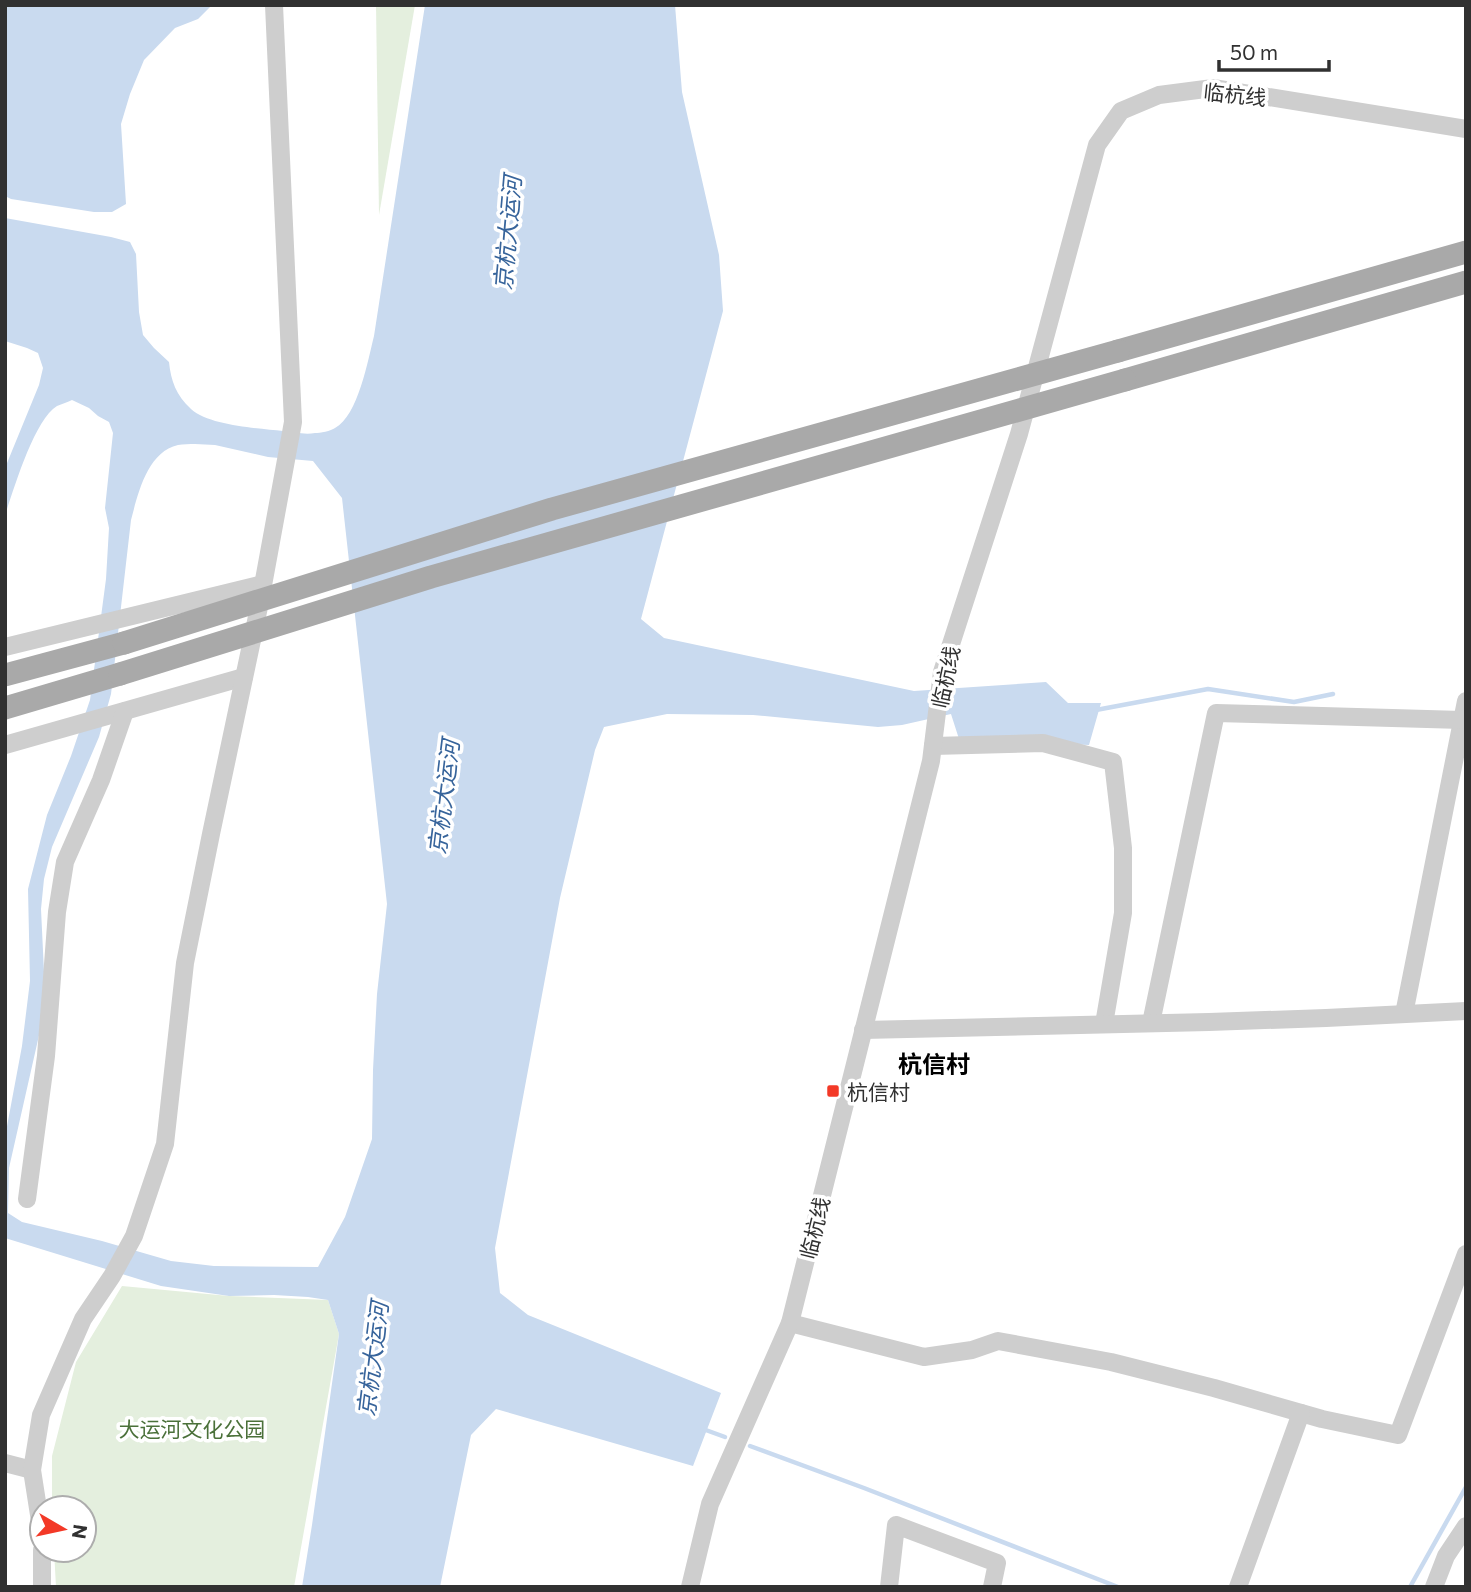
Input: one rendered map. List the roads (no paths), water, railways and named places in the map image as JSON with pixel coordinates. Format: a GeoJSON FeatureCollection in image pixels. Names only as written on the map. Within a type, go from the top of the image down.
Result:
{"type":"FeatureCollection","features":[{"type":"Feature","properties":{"kind":"main road"},"geometry":{"type":"LineString","coordinates":[[5,675],[124,643],[552,509],[1466,252]]}},
{"type":"Feature","properties":{"kind":"main road"},"geometry":{"type":"LineString","coordinates":[[5,708],[431,577],[1466,282]]}},
{"type":"Feature","properties":{"kind":"street"},"geometry":{"type":"LineString","coordinates":[[36,1494],[32,1470],[41,1415],[83,1319],[112,1276],[134,1236],[165,1144],[186,963],[287,463],[293,422],[274,5]]}},
{"type":"Feature","properties":{"kind":"street","name":"临杭线"},"geometry":{"type":"LineString","coordinates":[[691,1586],[710,1504],[790,1323],[931,761],[942,672],[1019,434],[1097,145],[1121,111],[1159,95],[1213,88],[1466,129]]}},
{"type":"Feature","properties":{"kind":"street"},"geometry":{"type":"LineString","coordinates":[[5,647],[263,584]]}},
{"type":"Feature","properties":{"kind":"street"},"geometry":{"type":"LineString","coordinates":[[5,745],[244,677]]}},
{"type":"Feature","properties":{"kind":"street"},"geometry":{"type":"LineString","coordinates":[[1404,1014],[1466,701]]}},
{"type":"Feature","properties":{"kind":"street"},"geometry":{"type":"LineString","coordinates":[[27,1199],[46,1056],[57,912],[65,862],[101,780],[116,713]]}},
{"type":"Feature","properties":{"kind":"street"},"geometry":{"type":"LineString","coordinates":[[1151,1023],[1216,713],[1462,720]]}},
{"type":"Feature","properties":{"kind":"street"},"geometry":{"type":"LineString","coordinates":[[933,746],[1043,743],[1113,762],[1123,848],[1123,913],[1104,1024]]}},
{"type":"Feature","properties":{"kind":"street"},"geometry":{"type":"LineString","coordinates":[[863,1030],[1326,1018],[1466,1010]]}},
{"type":"Feature","properties":{"kind":"street"},"geometry":{"type":"LineString","coordinates":[[790,1323],[924,1357],[971,1350],[998,1341],[1111,1362],[1301,1413],[1398,1435],[1466,1254]]}},
{"type":"Feature","properties":{"kind":"street"},"geometry":{"type":"LineString","coordinates":[[1238,1587],[1301,1413]]}},
{"type":"Feature","properties":{"kind":"street"},"geometry":{"type":"LineString","coordinates":[[5,1463],[32,1470]]}},
{"type":"Feature","properties":{"kind":"street"},"geometry":{"type":"LineString","coordinates":[[889,1587],[896,1525],[997,1563],[992,1587]]}},
{"type":"Feature","properties":{"kind":"street"},"geometry":{"type":"LineString","coordinates":[[1434,1587],[1446,1556],[1466,1526]]}},
{"type":"Feature","properties":{"kind":"street"},"geometry":{"type":"LineString","coordinates":[[42,1564],[42,1587]]}},
{"type":"Feature","properties":{"kind":"water"},"geometry":{"type":"Polygon","coordinates":[[[5,5],[212,5],[198,19],[175,28],[144,60],[121,124],[126,204],[112,212],[94,212],[5,196],[5,5]]]}},
{"type":"Feature","properties":{"kind":"water","name":"京杭大运河"},"geometry":{"type":"Polygon","coordinates":[[[425,5],[675,5],[682,92],[719,255],[723,311],[641,619],[664,638],[914,691],[1046,682],[1068,703],[1101,703],[1089,745],[959,739],[951,714],[902,725],[878,727],[753,715],[667,714],[604,727],[595,750],[560,898],[495,1248],[500,1293],[528,1315],[721,1393],[693,1466],[496,1409],[471,1435],[440,1587],[302,1587],[339,1334],[328,1300],[274,1295],[229,1296],[161,1286],[5,1238],[5,1137],[22,1046],[30,981],[28,889],[47,815],[90,700],[106,579],[109,528],[105,508],[113,433],[109,422],[89,408],[72,400],[57,406],[40,425],[19,473],[5,515],[5,468],[39,385],[43,368],[38,353],[5,341],[5,218],[130,242],[136,254],[143,335],[169,362],[178,393],[191,409],[210,419],[303,434],[333,429],[343,422],[356,400],[374,336],[425,5]],[[178,445],[159,456],[146,475],[131,520],[111,694],[99,737],[52,847],[44,879],[41,909],[44,972],[42,1022],[9,1168],[8,1213],[22,1222],[171,1261],[214,1266],[318,1267],[345,1217],[372,1139],[377,994],[387,904],[342,498],[313,461],[268,457],[215,445],[178,445]]]}},
{"type":"Feature","properties":{"kind":"waterway"},"geometry":{"type":"LineString","coordinates":[[1096,710],[1208,689],[1294,702],[1333,694]]}},
{"type":"Feature","properties":{"kind":"waterway"},"geometry":{"type":"LineString","coordinates":[[703,1429],[725,1437]]}},
{"type":"Feature","properties":{"kind":"waterway"},"geometry":{"type":"LineString","coordinates":[[750,1446],[1118,1587]]}},
{"type":"Feature","properties":{"kind":"waterway"},"geometry":{"type":"LineString","coordinates":[[1410,1587],[1466,1487]]}},
{"type":"Feature","properties":{"kind":"place","name":"杭信村"},"geometry":{"type":"Point","coordinates":[833,1091]}},
{"type":"Feature","properties":{"kind":"district","name":"杭信村"},"geometry":{"type":"Point","coordinates":[934,1063]}},
{"type":"Feature","properties":{"kind":"park label","name":"大运河文化公园"},"geometry":{"type":"Point","coordinates":[192,1428]}}]}
